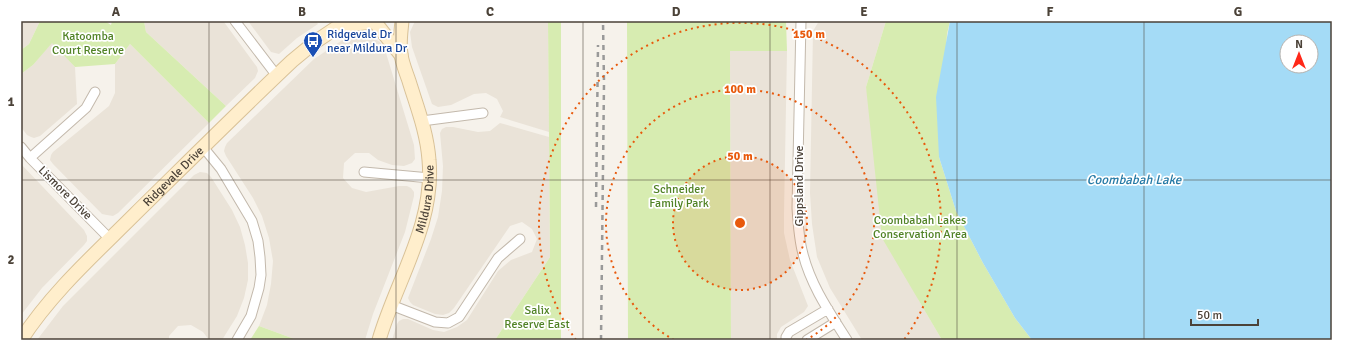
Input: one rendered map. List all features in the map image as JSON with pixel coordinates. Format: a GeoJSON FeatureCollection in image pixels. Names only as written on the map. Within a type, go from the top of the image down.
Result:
{"type":"FeatureCollection","features":[{"type":"Feature","properties":{"kind":"street"},"geometry":{"type":"LineString","coordinates":[[235,21],[277,76]]}},
{"type":"Feature","properties":{"kind":"street","name":"Ridgevale Drive"},"geometry":{"type":"LineString","coordinates":[[21,340],[33,321],[87,261],[302,52],[342,24],[374,23],[384,27],[391,26],[400,21]]}},
{"type":"Feature","properties":{"kind":"street","name":"Mildura Drive"},"geometry":{"type":"LineString","coordinates":[[379,340],[423,222],[428,200],[430,178],[430,160],[427,136],[401,54],[400,21]]}},
{"type":"Feature","properties":{"kind":"street","name":"Gippsland Drive"},"geometry":{"type":"LineString","coordinates":[[801,21],[798,223],[802,253],[807,269],[846,340]]}},
{"type":"Feature","properties":{"kind":"street","name":"Mildura Drive"},"geometry":{"type":"LineString","coordinates":[[374,23],[401,54]]}},
{"type":"Feature","properties":{"kind":"street"},"geometry":{"type":"LineString","coordinates":[[30,158],[86,108],[95,92]]}},
{"type":"Feature","properties":{"kind":"street"},"geometry":{"type":"LineString","coordinates":[[422,121],[483,113]]}},
{"type":"Feature","properties":{"kind":"street","name":"Lismore Drive"},"geometry":{"type":"LineString","coordinates":[[21,147],[110,239]]}},
{"type":"Feature","properties":{"kind":"street"},"geometry":{"type":"LineString","coordinates":[[203,147],[221,169],[252,221],[258,240],[261,275],[259,288],[251,316],[237,340]]}},
{"type":"Feature","properties":{"kind":"street"},"geometry":{"type":"LineString","coordinates":[[364,172],[430,178]]}},
{"type":"Feature","properties":{"kind":"street"},"geometry":{"type":"LineString","coordinates":[[391,305],[435,322],[448,323],[459,317],[498,258],[520,239]]}},
{"type":"Feature","properties":{"kind":"street"},"geometry":{"type":"LineString","coordinates":[[786,340],[786,336],[789,332],[828,309]]}},
{"type":"Feature","properties":{"kind":"street"},"geometry":{"type":"LineString","coordinates":[[807,340],[836,322]]}},
{"type":"Feature","properties":{"kind":"shaded area"},"geometry":{"type":"Polygon","coordinates":[[[21,21],[40,21],[29,44],[21,50],[21,21]]]}},
{"type":"Feature","properties":{"kind":"shaded area"},"geometry":{"type":"Polygon","coordinates":[[[144,21],[224,22],[257,67],[258,71],[255,78],[226,106],[146,32],[144,21]]]}},
{"type":"Feature","properties":{"kind":"shaded area"},"geometry":{"type":"Polygon","coordinates":[[[248,21],[316,21],[318,24],[297,38],[279,54],[271,52],[248,21]]]}},
{"type":"Feature","properties":{"kind":"shaded area"},"geometry":{"type":"Polygon","coordinates":[[[415,21],[548,21],[549,132],[500,117],[503,111],[497,99],[486,93],[474,94],[451,105],[438,107],[432,104],[412,47],[410,32],[415,21]]]}},
{"type":"Feature","properties":{"kind":"shaded area"},"geometry":{"type":"Polygon","coordinates":[[[819,21],[886,21],[866,87],[918,299],[942,340],[862,340],[830,288],[817,257],[812,224],[810,193],[813,31],[819,21]]]}},
{"type":"Feature","properties":{"kind":"shaded area"},"geometry":{"type":"Polygon","coordinates":[[[358,34],[370,36],[380,42],[386,53],[414,145],[415,159],[412,163],[404,166],[392,165],[378,160],[369,153],[355,153],[344,163],[343,178],[352,188],[366,192],[407,186],[414,192],[414,196],[405,232],[373,314],[365,340],[297,340],[259,326],[267,305],[271,284],[273,261],[269,238],[262,216],[253,198],[224,151],[227,143],[314,59],[347,37],[358,34]]]}},
{"type":"Feature","properties":{"kind":"shaded area"},"geometry":{"type":"Polygon","coordinates":[[[52,42],[75,67],[77,104],[40,136],[34,138],[27,135],[21,127],[21,74],[33,65],[52,42]]]}},
{"type":"Feature","properties":{"kind":"shaded area"},"geometry":{"type":"Polygon","coordinates":[[[130,44],[209,123],[118,213],[113,216],[102,214],[50,160],[53,152],[109,106],[115,93],[115,64],[130,44]]]}},
{"type":"Feature","properties":{"kind":"shaded area"},"geometry":{"type":"Polygon","coordinates":[[[730,50],[787,51],[784,233],[790,260],[808,306],[804,312],[781,327],[777,334],[777,340],[731,340],[730,50]]]}},
{"type":"Feature","properties":{"kind":"shaded area"},"geometry":{"type":"Polygon","coordinates":[[[500,123],[549,137],[550,257],[495,340],[392,340],[397,324],[403,319],[408,319],[433,330],[444,332],[457,327],[467,320],[498,271],[511,260],[532,252],[537,239],[532,229],[522,222],[510,226],[454,308],[449,313],[443,315],[435,314],[413,305],[408,298],[438,217],[442,191],[443,166],[440,133],[442,129],[446,127],[453,127],[478,132],[490,131],[500,123]]]}},
{"type":"Feature","properties":{"kind":"shaded area"},"geometry":{"type":"Polygon","coordinates":[[[21,164],[84,230],[87,236],[87,241],[42,288],[21,315],[21,164]]]}},
{"type":"Feature","properties":{"kind":"shaded area"},"geometry":{"type":"Polygon","coordinates":[[[200,172],[207,173],[211,177],[232,210],[240,227],[248,263],[248,280],[244,298],[237,316],[222,340],[209,340],[203,332],[191,325],[178,326],[169,336],[169,340],[37,340],[63,306],[194,175],[200,172]]]}},
{"type":"Feature","properties":{"kind":"green space","name":"Katoomba Court Reserve"},"geometry":{"type":"Polygon","coordinates":[[[40,21],[105,21],[111,25],[112,21],[144,21],[146,32],[226,106],[209,123],[130,44],[115,64],[75,67],[52,43],[33,65],[21,74],[21,50],[29,44],[40,21]]]}},
{"type":"Feature","properties":{"kind":"green space","name":"Salix Reserve East"},"geometry":{"type":"Polygon","coordinates":[[[548,21],[561,21],[561,340],[495,340],[550,257],[548,21]]]}},
{"type":"Feature","properties":{"kind":"green space","name":"Schneider Family Park"},"geometry":{"type":"Polygon","coordinates":[[[627,21],[786,21],[787,51],[730,51],[731,340],[628,340],[627,21]]]}},
{"type":"Feature","properties":{"kind":"green space","name":"Coombabah Lakes Conservation Area"},"geometry":{"type":"Polygon","coordinates":[[[886,21],[950,21],[947,34],[939,157],[956,211],[983,263],[1015,318],[1032,340],[942,340],[882,238],[866,87],[886,21]]]}},
{"type":"Feature","properties":{"kind":"green space"},"geometry":{"type":"Polygon","coordinates":[[[259,326],[297,340],[250,340],[259,326]]]}},
{"type":"Feature","properties":{"kind":"water","name":"Coombabah Lake"},"geometry":{"type":"Polygon","coordinates":[[[950,21],[1332,21],[1332,340],[1032,340],[1015,318],[983,263],[956,211],[939,157],[936,97],[950,21]]]}},
{"type":"Feature","properties":{"kind":"railway"},"geometry":{"type":"LineString","coordinates":[[601,340],[604,83],[603,21]]}},
{"type":"Feature","properties":{"kind":"railway"},"geometry":{"type":"LineString","coordinates":[[596,207],[598,45]]}},
{"type":"Feature","properties":{"kind":"place","name":"Ridgevale Dr near Mildura Dr"},"geometry":{"type":"Point","coordinates":[313,58]}}]}
